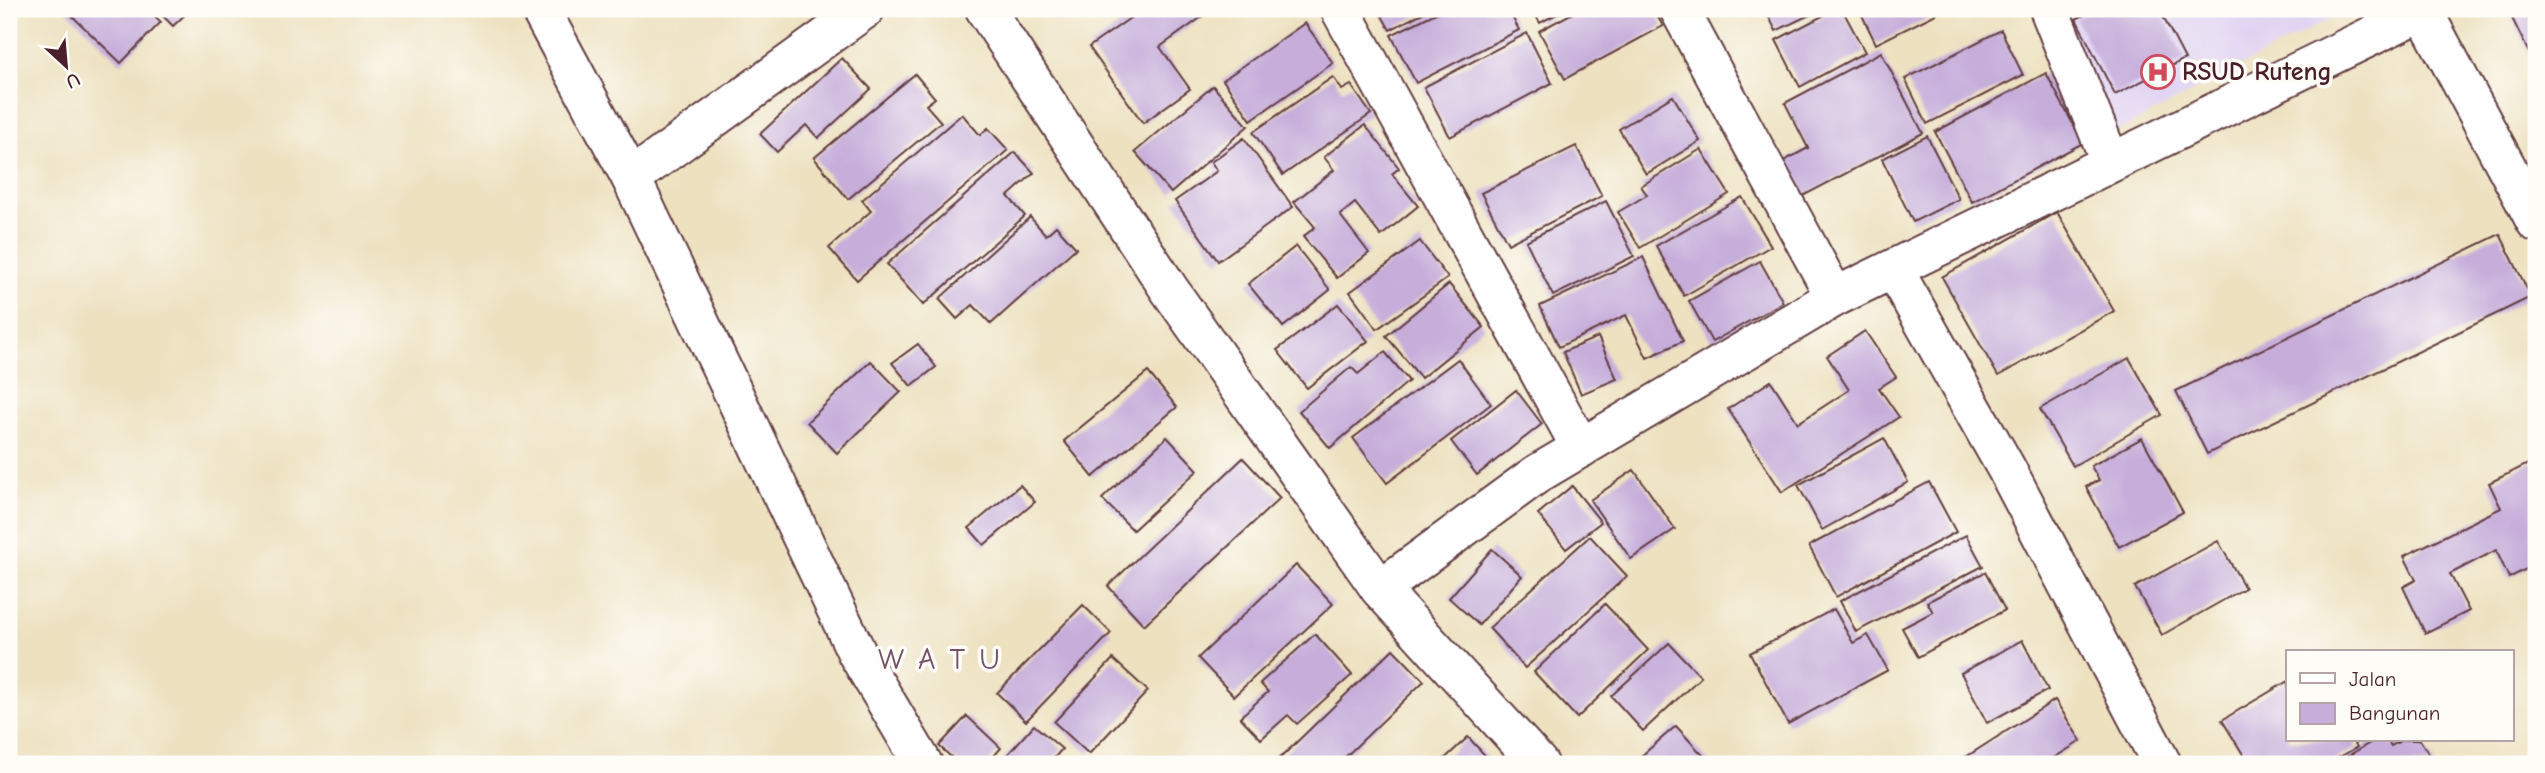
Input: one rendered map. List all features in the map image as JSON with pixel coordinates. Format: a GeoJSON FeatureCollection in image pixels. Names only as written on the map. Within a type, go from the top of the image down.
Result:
{"type":"FeatureCollection","features":[{"type":"Feature","properties":{"kind":"street"},"geometry":{"type":"LineString","coordinates":[[540,9],[631,178],[857,653],[923,764]]}},
{"type":"Feature","properties":{"kind":"street"},"geometry":{"type":"LineString","coordinates":[[631,178],[865,9]]}},
{"type":"Feature","properties":{"kind":"street"},"geometry":{"type":"LineString","coordinates":[[985,9],[1169,289],[1380,589],[1539,764]]}},
{"type":"Feature","properties":{"kind":"street"},"geometry":{"type":"LineString","coordinates":[[1340,9],[1581,448]]}},
{"type":"Feature","properties":{"kind":"street"},"geometry":{"type":"LineString","coordinates":[[1679,9],[1835,297]]}},
{"type":"Feature","properties":{"kind":"street"},"geometry":{"type":"LineString","coordinates":[[2049,9],[2110,161]]}},
{"type":"Feature","properties":{"kind":"street"},"geometry":{"type":"LineString","coordinates":[[1380,589],[1537,474],[1835,297],[2425,10],[2536,222]]}},
{"type":"Feature","properties":{"kind":"street"},"geometry":{"type":"LineString","coordinates":[[1894,270],[2006,468],[2162,764]]}},
{"type":"Feature","properties":{"kind":"shaded area","name":"RSUD Ruteng"},"geometry":{"type":"Polygon","coordinates":[[[2062,9],[2348,9],[2111,135],[2062,9]]]}},
{"type":"Feature","properties":{"kind":"building"},"geometry":{"type":"Polygon","coordinates":[[[65,9],[147,9],[161,22],[121,63],[65,9]]]}},
{"type":"Feature","properties":{"kind":"building"},"geometry":{"type":"Polygon","coordinates":[[[156,9],[191,9],[173,26],[156,9]]]}},
{"type":"Feature","properties":{"kind":"building"},"geometry":{"type":"Polygon","coordinates":[[[1143,9],[1202,9],[1206,14],[1160,47],[1190,89],[1143,123],[1089,47],[1143,9]]]}},
{"type":"Feature","properties":{"kind":"building"},"geometry":{"type":"Polygon","coordinates":[[[1378,9],[1430,9],[1390,30],[1378,9]]]}},
{"type":"Feature","properties":{"kind":"building"},"geometry":{"type":"Polygon","coordinates":[[[1444,9],[1508,9],[1519,30],[1416,83],[1391,35],[1444,9]]]}},
{"type":"Feature","properties":{"kind":"building"},"geometry":{"type":"Polygon","coordinates":[[[1532,9],[1566,9],[1540,23],[1532,9]]]}},
{"type":"Feature","properties":{"kind":"building"},"geometry":{"type":"Polygon","coordinates":[[[1580,9],[1653,9],[1663,26],[1565,79],[1539,31],[1580,9]]]}},
{"type":"Feature","properties":{"kind":"building"},"geometry":{"type":"Polygon","coordinates":[[[1765,9],[1822,9],[1776,31],[1765,9]]]}},
{"type":"Feature","properties":{"kind":"building"},"geometry":{"type":"Polygon","coordinates":[[[1836,9],[1842,9],[1865,52],[1800,87],[1776,40],[1836,9]]]}},
{"type":"Feature","properties":{"kind":"building"},"geometry":{"type":"Polygon","coordinates":[[[1859,9],[1934,9],[1936,14],[1876,44],[1859,9]]]}},
{"type":"Feature","properties":{"kind":"building"},"geometry":{"type":"Polygon","coordinates":[[[2096,9],[2159,9],[2185,59],[2115,95],[2076,19],[2096,9]]]}},
{"type":"Feature","properties":{"kind":"building"},"geometry":{"type":"Polygon","coordinates":[[[2519,9],[2536,9],[2536,67],[2510,14],[2519,9]]]}},
{"type":"Feature","properties":{"kind":"building"},"geometry":{"type":"Polygon","coordinates":[[[1305,23],[1333,63],[1251,120],[1223,80],[1305,23]]]}},
{"type":"Feature","properties":{"kind":"building"},"geometry":{"type":"Polygon","coordinates":[[[2001,30],[2023,75],[1927,124],[1905,79],[2001,30]]]}},
{"type":"Feature","properties":{"kind":"building"},"geometry":{"type":"Polygon","coordinates":[[[1527,33],[1552,83],[1450,137],[1424,87],[1527,33]]]}},
{"type":"Feature","properties":{"kind":"building"},"geometry":{"type":"Polygon","coordinates":[[[1881,52],[1923,133],[1801,197],[1782,162],[1808,148],[1785,103],[1881,52]]]}},
{"type":"Feature","properties":{"kind":"building"},"geometry":{"type":"Polygon","coordinates":[[[842,58],[871,89],[818,138],[806,125],[777,152],[760,134],[842,58]]]}},
{"type":"Feature","properties":{"kind":"building"},"geometry":{"type":"Polygon","coordinates":[[[2046,73],[2083,143],[1972,202],[1935,132],[2046,73]]]}},
{"type":"Feature","properties":{"kind":"building"},"geometry":{"type":"Polygon","coordinates":[[[915,74],[935,98],[926,105],[941,122],[848,199],[814,158],[915,74]]]}},
{"type":"Feature","properties":{"kind":"building"},"geometry":{"type":"Polygon","coordinates":[[[1333,77],[1342,90],[1351,85],[1371,114],[1283,175],[1253,132],[1333,77]]]}},
{"type":"Feature","properties":{"kind":"building"},"geometry":{"type":"Polygon","coordinates":[[[1213,86],[1248,126],[1171,193],[1135,152],[1213,86]]]}},
{"type":"Feature","properties":{"kind":"building"},"geometry":{"type":"Polygon","coordinates":[[[1673,96],[1700,141],[1646,174],[1619,129],[1673,96]]]}},
{"type":"Feature","properties":{"kind":"building"},"geometry":{"type":"Polygon","coordinates":[[[962,114],[980,135],[988,128],[1008,150],[857,280],[829,248],[871,211],[862,200],[962,114]]]}},
{"type":"Feature","properties":{"kind":"building"},"geometry":{"type":"Polygon","coordinates":[[[1365,125],[1399,168],[1392,174],[1418,206],[1381,236],[1355,203],[1340,215],[1369,253],[1337,278],[1303,237],[1315,227],[1294,202],[1334,170],[1324,157],[1365,125]]]}},
{"type":"Feature","properties":{"kind":"building"},"geometry":{"type":"Polygon","coordinates":[[[1927,136],[1959,199],[1913,222],[1882,159],[1927,136]]]}},
{"type":"Feature","properties":{"kind":"building"},"geometry":{"type":"Polygon","coordinates":[[[1244,138],[1293,207],[1218,261],[1175,201],[1217,171],[1211,162],[1244,138]]]}},
{"type":"Feature","properties":{"kind":"building"},"geometry":{"type":"Polygon","coordinates":[[[1576,146],[1602,196],[1508,244],[1481,193],[1576,146]]]}},
{"type":"Feature","properties":{"kind":"building"},"geometry":{"type":"Polygon","coordinates":[[[1701,149],[1729,194],[1640,248],[1618,212],[1647,195],[1641,186],[1701,149]]]}},
{"type":"Feature","properties":{"kind":"building"},"geometry":{"type":"Polygon","coordinates":[[[1015,152],[1034,173],[1008,196],[1025,216],[923,305],[887,264],[1015,152]]]}},
{"type":"Feature","properties":{"kind":"building"},"geometry":{"type":"Polygon","coordinates":[[[1742,197],[1771,246],[1684,296],[1656,246],[1742,197]]]}},
{"type":"Feature","properties":{"kind":"building"},"geometry":{"type":"Polygon","coordinates":[[[1606,201],[1634,256],[1553,296],[1526,241],[1606,201]]]}},
{"type":"Feature","properties":{"kind":"building"},"geometry":{"type":"Polygon","coordinates":[[[2057,212],[2114,311],[1998,376],[1942,277],[2057,212]]]}},
{"type":"Feature","properties":{"kind":"building"},"geometry":{"type":"Polygon","coordinates":[[[1030,217],[1046,235],[1056,226],[1076,248],[991,324],[973,305],[957,319],[939,299],[1030,217]]]}},
{"type":"Feature","properties":{"kind":"building"},"geometry":{"type":"Polygon","coordinates":[[[2500,234],[2531,297],[2207,454],[2176,391],[2500,234]]]}},
{"type":"Feature","properties":{"kind":"building"},"geometry":{"type":"Polygon","coordinates":[[[1420,241],[1448,278],[1377,329],[1350,292],[1420,241]]]}},
{"type":"Feature","properties":{"kind":"building"},"geometry":{"type":"Polygon","coordinates":[[[1296,246],[1330,290],[1283,327],[1248,284],[1296,246]]]}},
{"type":"Feature","properties":{"kind":"building"},"geometry":{"type":"Polygon","coordinates":[[[1643,257],[1683,341],[1647,358],[1626,315],[1559,347],[1540,306],[1643,257]]]}},
{"type":"Feature","properties":{"kind":"building"},"geometry":{"type":"Polygon","coordinates":[[[1760,261],[1783,302],[1712,342],[1689,301],[1760,261]]]}},
{"type":"Feature","properties":{"kind":"building"},"geometry":{"type":"Polygon","coordinates":[[[1449,284],[1484,327],[1421,378],[1386,336],[1449,284]]]}},
{"type":"Feature","properties":{"kind":"building"},"geometry":{"type":"Polygon","coordinates":[[[1338,304],[1368,341],[1307,388],[1277,350],[1338,304]]]}},
{"type":"Feature","properties":{"kind":"building"},"geometry":{"type":"Polygon","coordinates":[[[1865,331],[1896,377],[1879,388],[1899,417],[1782,492],[1728,409],[1771,381],[1798,423],[1849,390],[1827,356],[1865,331]]]}},
{"type":"Feature","properties":{"kind":"building"},"geometry":{"type":"Polygon","coordinates":[[[1598,337],[1617,379],[1581,394],[1563,352],[1598,337]]]}},
{"type":"Feature","properties":{"kind":"building"},"geometry":{"type":"Polygon","coordinates":[[[918,344],[936,367],[911,386],[892,363],[918,344]]]}},
{"type":"Feature","properties":{"kind":"building"},"geometry":{"type":"Polygon","coordinates":[[[1385,352],[1409,381],[1330,448],[1299,411],[1351,367],[1358,374],[1385,352]]]}},
{"type":"Feature","properties":{"kind":"building"},"geometry":{"type":"Polygon","coordinates":[[[2129,358],[2162,415],[2073,466],[2040,409],[2129,358]]]}},
{"type":"Feature","properties":{"kind":"building"},"geometry":{"type":"Polygon","coordinates":[[[1458,359],[1491,404],[1387,483],[1353,438],[1458,359]]]}},
{"type":"Feature","properties":{"kind":"building"},"geometry":{"type":"Polygon","coordinates":[[[871,361],[901,392],[837,453],[807,422],[871,361]]]}},
{"type":"Feature","properties":{"kind":"building"},"geometry":{"type":"Polygon","coordinates":[[[1148,372],[1177,407],[1093,477],[1064,441],[1148,372]]]}},
{"type":"Feature","properties":{"kind":"building"},"geometry":{"type":"Polygon","coordinates":[[[1516,390],[1542,424],[1477,475],[1451,441],[1516,390]]]}},
{"type":"Feature","properties":{"kind":"building"},"geometry":{"type":"Polygon","coordinates":[[[1167,437],[1198,470],[1133,530],[1102,499],[1167,437]]]}},
{"type":"Feature","properties":{"kind":"building"},"geometry":{"type":"Polygon","coordinates":[[[1884,438],[1908,482],[1822,530],[1798,485],[1884,438]]]}},
{"type":"Feature","properties":{"kind":"building"},"geometry":{"type":"Polygon","coordinates":[[[2142,438],[2183,512],[2119,547],[2086,487],[2099,480],[2091,466],[2142,438]]]}},
{"type":"Feature","properties":{"kind":"building"},"geometry":{"type":"Polygon","coordinates":[[[1243,458],[1280,498],[1144,625],[1108,586],[1243,458]]]}},
{"type":"Feature","properties":{"kind":"building"},"geometry":{"type":"Polygon","coordinates":[[[2536,460],[2536,564],[2509,578],[2496,550],[2450,574],[2469,611],[2425,633],[2403,587],[2416,580],[2404,556],[2501,508],[2489,483],[2536,460]]]}},
{"type":"Feature","properties":{"kind":"building"},"geometry":{"type":"Polygon","coordinates":[[[1634,470],[1675,529],[1631,559],[1590,500],[1634,470]]]}},
{"type":"Feature","properties":{"kind":"building"},"geometry":{"type":"Polygon","coordinates":[[[1929,482],[1956,532],[1836,597],[1809,546],[1929,482]]]}},
{"type":"Feature","properties":{"kind":"building"},"geometry":{"type":"Polygon","coordinates":[[[1020,485],[1035,502],[984,545],[969,528],[1020,485]]]}},
{"type":"Feature","properties":{"kind":"building"},"geometry":{"type":"Polygon","coordinates":[[[1572,486],[1601,522],[1566,549],[1538,514],[1572,486]]]}},
{"type":"Feature","properties":{"kind":"building"},"geometry":{"type":"Polygon","coordinates":[[[1966,535],[1983,566],[1856,632],[1840,601],[1966,535]]]}},
{"type":"Feature","properties":{"kind":"building"},"geometry":{"type":"Polygon","coordinates":[[[1590,536],[1627,576],[1525,668],[1489,628],[1590,536]]]}},
{"type":"Feature","properties":{"kind":"building"},"geometry":{"type":"Polygon","coordinates":[[[2218,541],[2245,588],[2162,635],[2135,587],[2218,541]]]}},
{"type":"Feature","properties":{"kind":"building"},"geometry":{"type":"Polygon","coordinates":[[[1492,549],[1522,576],[1479,625],[1449,598],[1492,549]]]}},
{"type":"Feature","properties":{"kind":"building"},"geometry":{"type":"Polygon","coordinates":[[[1296,565],[1333,604],[1234,696],[1198,658],[1296,565]]]}},
{"type":"Feature","properties":{"kind":"building"},"geometry":{"type":"Polygon","coordinates":[[[1985,572],[2005,610],[1918,657],[1902,628],[1933,612],[1927,602],[1985,572]]]}},
{"type":"Feature","properties":{"kind":"building"},"geometry":{"type":"Polygon","coordinates":[[[1605,604],[1648,650],[1577,718],[1534,672],[1605,604]]]}},
{"type":"Feature","properties":{"kind":"building"},"geometry":{"type":"Polygon","coordinates":[[[1083,605],[1111,633],[1026,721],[997,693],[1083,605]]]}},
{"type":"Feature","properties":{"kind":"building"},"geometry":{"type":"Polygon","coordinates":[[[1834,609],[1853,643],[1868,635],[1888,670],[1788,724],[1750,653],[1834,609]]]}},
{"type":"Feature","properties":{"kind":"building"},"geometry":{"type":"Polygon","coordinates":[[[1315,634],[1352,675],[1297,724],[1288,715],[1261,739],[1240,717],[1268,692],[1260,683],[1315,634]]]}},
{"type":"Feature","properties":{"kind":"building"},"geometry":{"type":"Polygon","coordinates":[[[2022,640],[2048,690],[1987,723],[1961,673],[2022,640]]]}},
{"type":"Feature","properties":{"kind":"building"},"geometry":{"type":"Polygon","coordinates":[[[1669,643],[1701,677],[1643,731],[1611,696],[1669,643]]]}},
{"type":"Feature","properties":{"kind":"building"},"geometry":{"type":"Polygon","coordinates":[[[1393,649],[1424,681],[1338,764],[1274,764],[1393,649]]]}},
{"type":"Feature","properties":{"kind":"building"},"geometry":{"type":"Polygon","coordinates":[[[1113,659],[1148,691],[1089,754],[1054,722],[1113,659]]]}},
{"type":"Feature","properties":{"kind":"building"},"geometry":{"type":"Polygon","coordinates":[[[2286,682],[2286,742],[2354,742],[2357,747],[2327,764],[2249,764],[2222,720],[2286,682]]]}},
{"type":"Feature","properties":{"kind":"building"},"geometry":{"type":"Polygon","coordinates":[[[2055,700],[2081,741],[2044,764],[1955,764],[2055,700]]]}},
{"type":"Feature","properties":{"kind":"building"},"geometry":{"type":"Polygon","coordinates":[[[967,716],[1001,748],[987,764],[959,764],[939,746],[967,716]]]}},
{"type":"Feature","properties":{"kind":"building"},"geometry":{"type":"Polygon","coordinates":[[[1034,725],[1062,749],[1049,764],[999,764],[1034,725]]]}},
{"type":"Feature","properties":{"kind":"building"},"geometry":{"type":"Polygon","coordinates":[[[1676,726],[1711,764],[1632,764],[1676,726]]]}},
{"type":"Feature","properties":{"kind":"building"},"geometry":{"type":"Polygon","coordinates":[[[1468,737],[1493,764],[1439,764],[1468,737]]]}},
{"type":"Feature","properties":{"kind":"building"},"geometry":{"type":"Polygon","coordinates":[[[2372,742],[2388,742],[2391,746],[2398,742],[2421,742],[2435,764],[2350,764],[2346,757],[2372,742]]]}},
{"type":"Feature","properties":{"kind":"place","name":"RSUD Ruteng"},"geometry":{"type":"Point","coordinates":[2158,72]}},
{"type":"Feature","properties":{"kind":"district","name":"W A T U"},"geometry":{"type":"Point","coordinates":[940,659]}}]}
